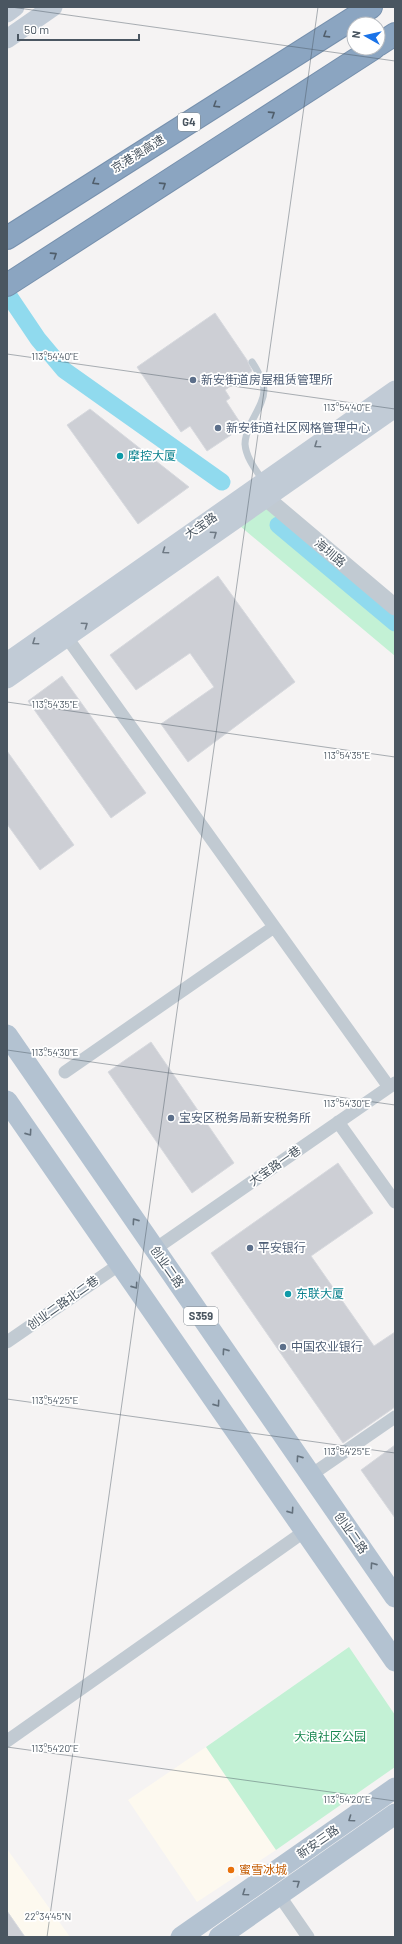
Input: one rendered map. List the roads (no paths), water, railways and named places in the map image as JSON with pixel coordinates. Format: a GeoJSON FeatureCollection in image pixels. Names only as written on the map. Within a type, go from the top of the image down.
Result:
{"type":"FeatureCollection","features":[{"type":"Feature","properties":{"kind":"highway","name":"京港澳高速"},"geometry":{"type":"LineString","coordinates":[[7,238],[371,7]]}},
{"type":"Feature","properties":{"kind":"highway"},"geometry":{"type":"LineString","coordinates":[[386,40],[395,34]]}},
{"type":"Feature","properties":{"kind":"highway"},"geometry":{"type":"LineString","coordinates":[[14,281],[362,56]]}},
{"type":"Feature","properties":{"kind":"main road"},"geometry":{"type":"LineString","coordinates":[[7,13],[15,7]]}},
{"type":"Feature","properties":{"kind":"main road"},"geometry":{"type":"LineString","coordinates":[[7,39],[53,7]]}},
{"type":"Feature","properties":{"kind":"main road","name":"大宝路"},"geometry":{"type":"LineString","coordinates":[[7,679],[63,632],[265,490],[395,390]]}},
{"type":"Feature","properties":{"kind":"main road","name":"大宝路"},"geometry":{"type":"LineString","coordinates":[[265,490],[395,408]]}},
{"type":"Feature","properties":{"kind":"main road","name":"大宝路"},"geometry":{"type":"LineString","coordinates":[[7,662],[63,632]]}},
{"type":"Feature","properties":{"kind":"main road","name":"创业二路"},"geometry":{"type":"LineString","coordinates":[[7,1036],[395,1597]]}},
{"type":"Feature","properties":{"kind":"main road","name":"S359"},"geometry":{"type":"LineString","coordinates":[[7,1101],[395,1661]]}},
{"type":"Feature","properties":{"kind":"main road","name":"新安三路"},"geometry":{"type":"LineString","coordinates":[[181,1937],[395,1788]]}},
{"type":"Feature","properties":{"kind":"main road","name":"新安三路"},"geometry":{"type":"LineString","coordinates":[[219,1937],[395,1814]]}},
{"type":"Feature","properties":{"kind":"street","name":"海圳路"},"geometry":{"type":"LineString","coordinates":[[265,490],[395,607]]}},
{"type":"Feature","properties":{"kind":"street"},"geometry":{"type":"LineString","coordinates":[[63,632],[274,927],[392,1085]]}},
{"type":"Feature","properties":{"kind":"street"},"geometry":{"type":"LineString","coordinates":[[65,1072],[274,927]]}},
{"type":"Feature","properties":{"kind":"street","name":"大宝路一巷"},"geometry":{"type":"LineString","coordinates":[[155,1249],[392,1085]]}},
{"type":"Feature","properties":{"kind":"street"},"geometry":{"type":"LineString","coordinates":[[338,1122],[395,1202]]}},
{"type":"Feature","properties":{"kind":"street","name":"创业二路北二巷"},"geometry":{"type":"LineString","coordinates":[[7,1342],[120,1264]]}},
{"type":"Feature","properties":{"kind":"street"},"geometry":{"type":"LineString","coordinates":[[311,1475],[395,1417]]}},
{"type":"Feature","properties":{"kind":"street"},"geometry":{"type":"LineString","coordinates":[[7,1741],[305,1531]]}},
{"type":"Feature","properties":{"kind":"street"},"geometry":{"type":"LineString","coordinates":[[279,1895],[308,1937]]}},
{"type":"Feature","properties":{"kind":"lane"},"geometry":{"type":"LineString","coordinates":[[252,362],[262,379],[264,399],[246,433],[245,444],[250,460],[265,490]]}},
{"type":"Feature","properties":{"kind":"waterway"},"geometry":{"type":"LineString","coordinates":[[7,293],[38,339],[64,370],[222,482]]}},
{"type":"Feature","properties":{"kind":"waterway"},"geometry":{"type":"LineString","coordinates":[[278,525],[395,623]]}},
{"type":"Feature","properties":{"kind":"place","name":"新安街道房屋租赁管理所"},"geometry":{"type":"Point","coordinates":[193,380]}},
{"type":"Feature","properties":{"kind":"place","name":"新安街道社区网格管理中心"},"geometry":{"type":"Point","coordinates":[218,428]}},
{"type":"Feature","properties":{"kind":"place","name":"摩控大厦"},"geometry":{"type":"Point","coordinates":[120,456]}},
{"type":"Feature","properties":{"kind":"place","name":"宝安区税务局新安税务所"},"geometry":{"type":"Point","coordinates":[171,1118]}},
{"type":"Feature","properties":{"kind":"place","name":"平安银行"},"geometry":{"type":"Point","coordinates":[250,1248]}},
{"type":"Feature","properties":{"kind":"place","name":"东联大厦"},"geometry":{"type":"Point","coordinates":[288,1294]}},
{"type":"Feature","properties":{"kind":"place","name":"中国农业银行"},"geometry":{"type":"Point","coordinates":[283,1347]}},
{"type":"Feature","properties":{"kind":"place","name":"蜜雪冰城"},"geometry":{"type":"Point","coordinates":[231,1870]}},
{"type":"Feature","properties":{"kind":"park label","name":"大浪社区公园"},"geometry":{"type":"Point","coordinates":[330,1737]}}]}
